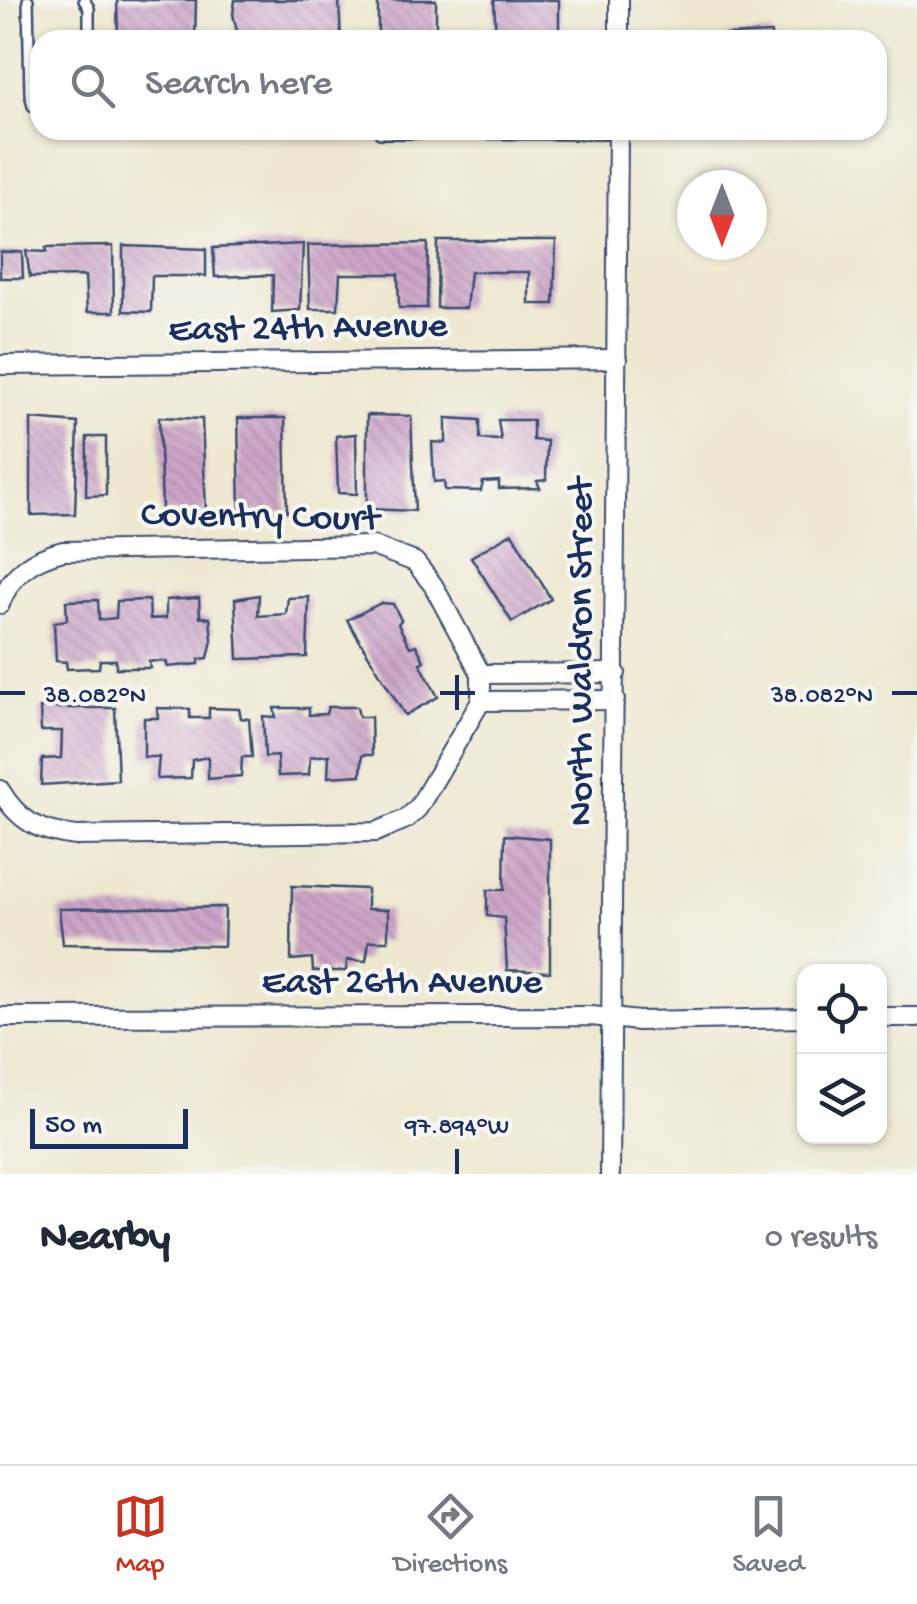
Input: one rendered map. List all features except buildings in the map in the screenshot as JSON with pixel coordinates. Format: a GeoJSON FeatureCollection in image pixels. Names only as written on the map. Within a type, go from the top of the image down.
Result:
{"type":"FeatureCollection","features":[{"type":"Feature","properties":{"kind":"street"},"geometry":{"type":"LineString","coordinates":[[619,0],[619,30]]}},
{"type":"Feature","properties":{"kind":"street","name":"North Waldron Street"},"geometry":{"type":"LineString","coordinates":[[610,1174],[618,140]]}},
{"type":"Feature","properties":{"kind":"street","name":"East 24th Avenue"},"geometry":{"type":"LineString","coordinates":[[0,365],[617,359]]}},
{"type":"Feature","properties":{"kind":"street","name":"Coventry Court"},"geometry":{"type":"LineString","coordinates":[[0,604],[17,573],[46,555],[64,551],[373,546],[415,562],[433,585],[481,674],[481,701]]}},
{"type":"Feature","properties":{"kind":"street"},"geometry":{"type":"LineString","coordinates":[[481,674],[616,673]]}},
{"type":"Feature","properties":{"kind":"street"},"geometry":{"type":"LineString","coordinates":[[0,790],[17,816],[52,834],[376,832],[406,819],[418,808],[481,701],[615,700]]}},
{"type":"Feature","properties":{"kind":"street"},"geometry":{"type":"LineString","coordinates":[[887,1018],[917,1017]]}},
{"type":"Feature","properties":{"kind":"street","name":"East 26th Avenue"},"geometry":{"type":"LineString","coordinates":[[0,1018],[797,1018]]}},
{"type":"Feature","properties":{"kind":"lane"},"geometry":{"type":"LineString","coordinates":[[28,0],[30,94]]}},
{"type":"Feature","properties":{"kind":"lane"},"geometry":{"type":"LineString","coordinates":[[84,0],[89,8],[89,30]]}}]}
